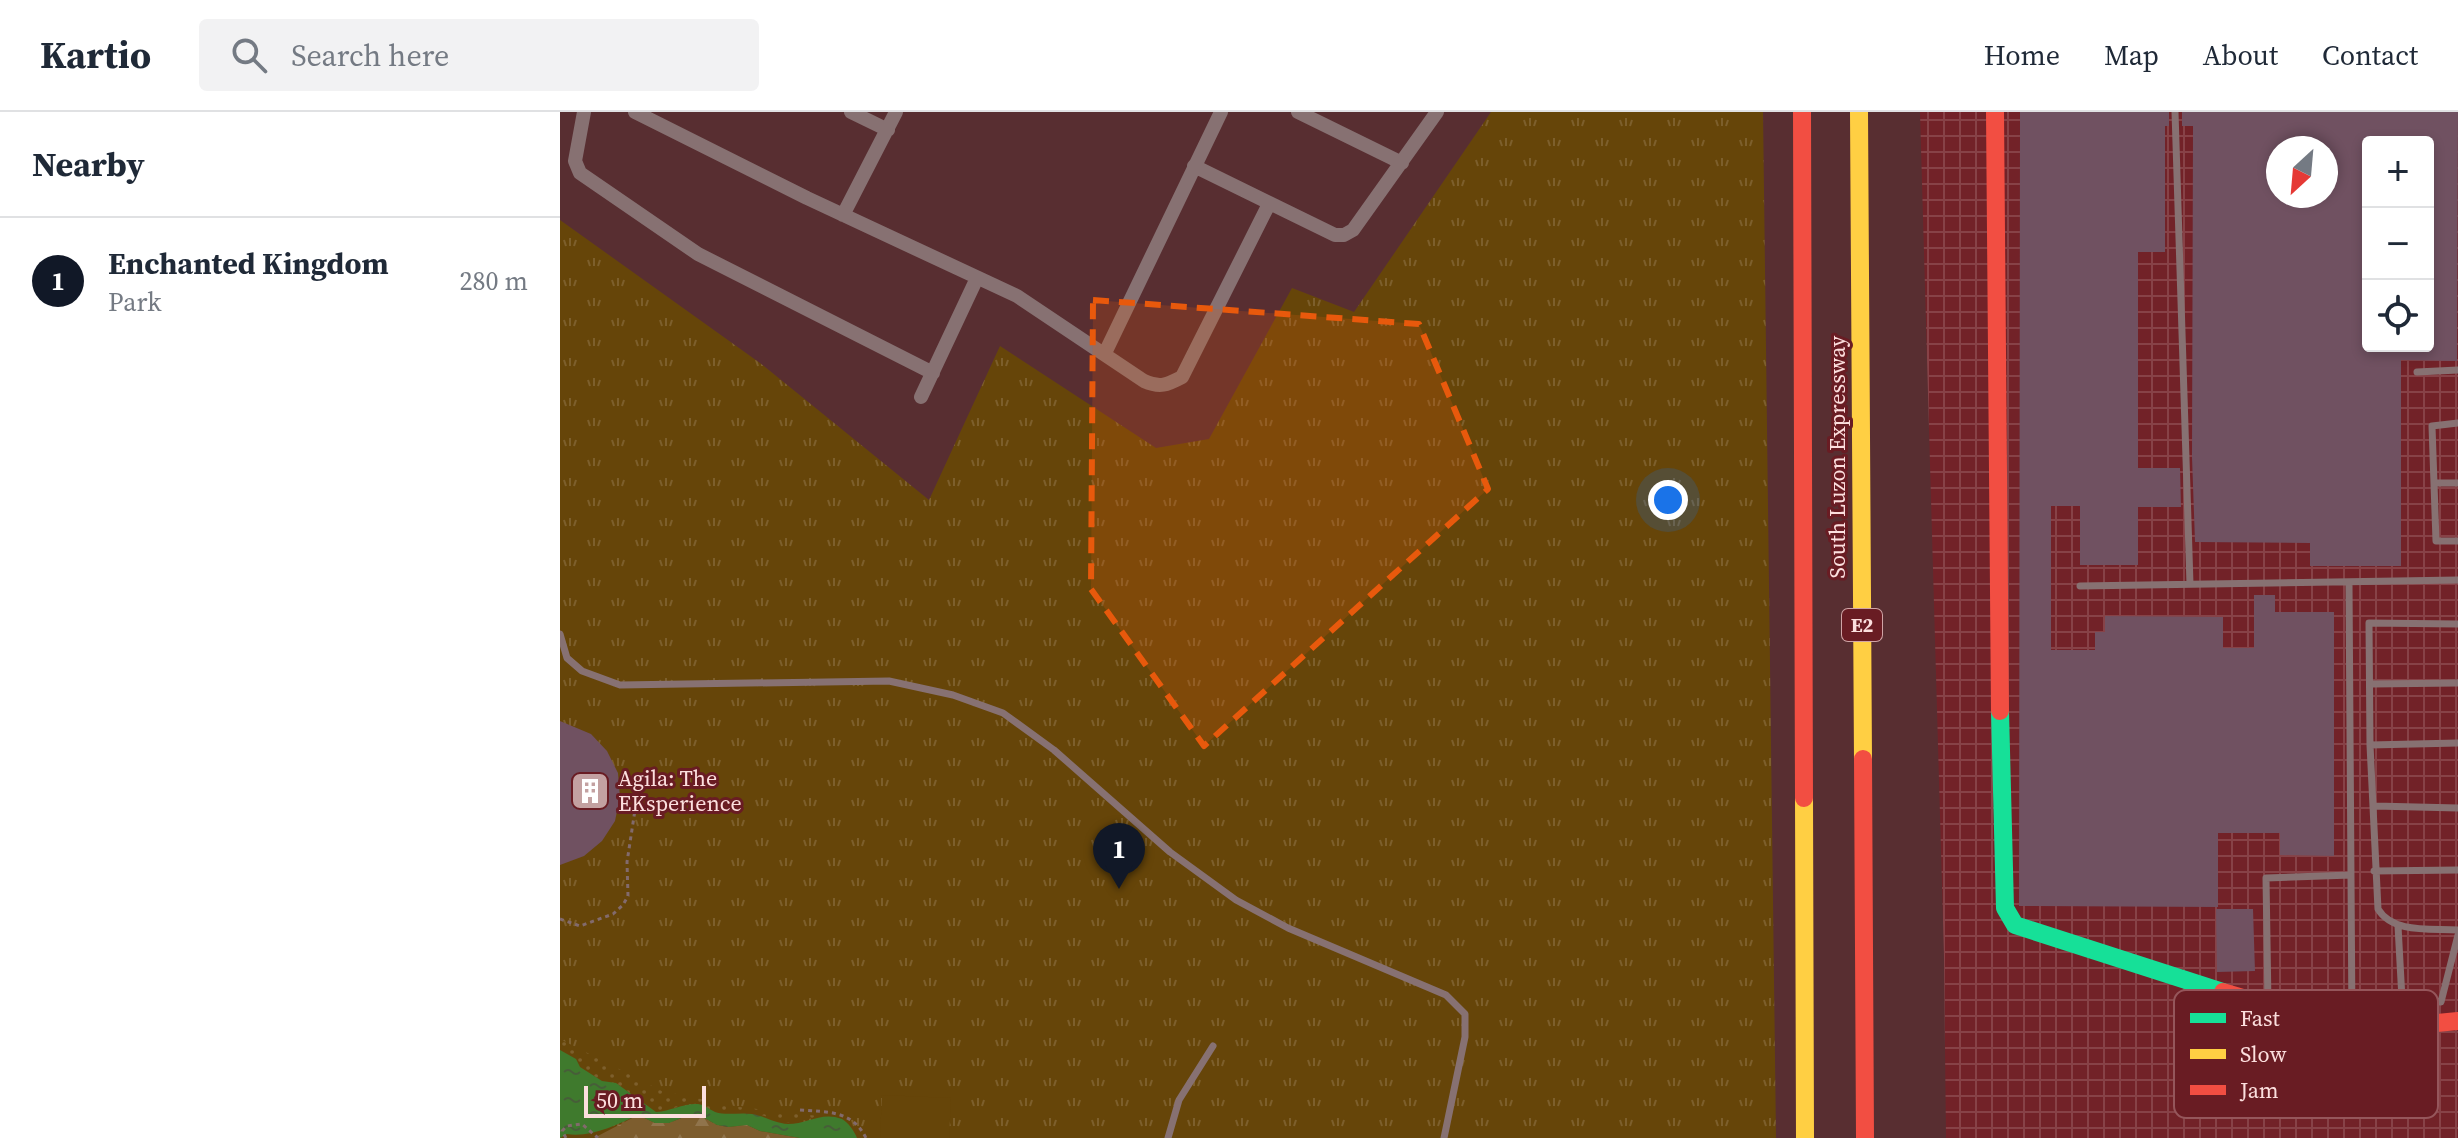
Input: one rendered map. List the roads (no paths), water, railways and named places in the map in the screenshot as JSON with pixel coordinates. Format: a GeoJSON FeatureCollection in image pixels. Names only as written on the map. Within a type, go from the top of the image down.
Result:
{"type":"FeatureCollection","features":[{"type":"Feature","properties":{"kind":"main road","name":"South Luzon Expressway"},"geometry":{"type":"LineString","coordinates":[[1802,112],[1805,1138]]}},
{"type":"Feature","properties":{"kind":"main road","name":"South Luzon Expressway"},"geometry":{"type":"LineString","coordinates":[[1859,112],[1865,1138]]}},
{"type":"Feature","properties":{"kind":"main road"},"geometry":{"type":"LineString","coordinates":[[1995,112],[2000,735],[2005,908],[2015,925],[2216,990]]}},
{"type":"Feature","properties":{"kind":"main road"},"geometry":{"type":"LineString","coordinates":[[2438,1023],[2458,1021]]}},
{"type":"Feature","properties":{"kind":"street"},"geometry":{"type":"LineString","coordinates":[[584,112],[575,161],[580,173],[698,254],[933,373]]}},
{"type":"Feature","properties":{"kind":"street"},"geometry":{"type":"LineString","coordinates":[[635,112],[843,215],[1017,296],[1144,381],[1158,387],[1182,377],[1269,204]]}},
{"type":"Feature","properties":{"kind":"street"},"geometry":{"type":"LineString","coordinates":[[851,112],[888,130]]}},
{"type":"Feature","properties":{"kind":"street"},"geometry":{"type":"LineString","coordinates":[[843,215],[896,112]]}},
{"type":"Feature","properties":{"kind":"street"},"geometry":{"type":"LineString","coordinates":[[1105,353],[1221,112]]}},
{"type":"Feature","properties":{"kind":"street"},"geometry":{"type":"LineString","coordinates":[[1298,112],[1402,163]]}},
{"type":"Feature","properties":{"kind":"street"},"geometry":{"type":"LineString","coordinates":[[1194,166],[1335,235],[1344,235],[1353,230],[1437,112]]}},
{"type":"Feature","properties":{"kind":"street"},"geometry":{"type":"LineString","coordinates":[[921,397],[977,278]]}},
{"type":"Feature","properties":{"kind":"lane"},"geometry":{"type":"LineString","coordinates":[[2175,112],[2190,584]]}},
{"type":"Feature","properties":{"kind":"lane"},"geometry":{"type":"LineString","coordinates":[[2417,372],[2458,370]]}},
{"type":"Feature","properties":{"kind":"lane"},"geometry":{"type":"LineString","coordinates":[[2458,423],[2432,426],[2436,541],[2458,541]]}},
{"type":"Feature","properties":{"kind":"lane"},"geometry":{"type":"LineString","coordinates":[[2434,483],[2458,483]]}},
{"type":"Feature","properties":{"kind":"lane"},"geometry":{"type":"LineString","coordinates":[[2080,586],[2458,580]]}},
{"type":"Feature","properties":{"kind":"lane"},"geometry":{"type":"LineString","coordinates":[[2349,583],[2352,990]]}},
{"type":"Feature","properties":{"kind":"lane"},"geometry":{"type":"LineString","coordinates":[[2438,1002],[2441,1002],[2458,933],[2398,926],[2383,918],[2378,909],[2370,745],[2372,684],[2369,623],[2458,624]]}},
{"type":"Feature","properties":{"kind":"lane"},"geometry":{"type":"LineString","coordinates":[[560,634],[567,658],[582,671],[620,685],[889,681],[953,695],[1003,713],[1054,750],[1170,852],[1236,900],[1288,928],[1446,995],[1465,1014],[1465,1037],[1444,1138]]}},
{"type":"Feature","properties":{"kind":"lane"},"geometry":{"type":"LineString","coordinates":[[2372,684],[2458,683]]}},
{"type":"Feature","properties":{"kind":"lane"},"geometry":{"type":"LineString","coordinates":[[2370,745],[2458,743]]}},
{"type":"Feature","properties":{"kind":"lane"},"geometry":{"type":"LineString","coordinates":[[2375,806],[2458,808]]}},
{"type":"Feature","properties":{"kind":"lane"},"geometry":{"type":"LineString","coordinates":[[2374,871],[2458,870]]}},
{"type":"Feature","properties":{"kind":"lane"},"geometry":{"type":"LineString","coordinates":[[2268,990],[2266,878],[2351,875]]}},
{"type":"Feature","properties":{"kind":"lane"},"geometry":{"type":"LineString","coordinates":[[2398,926],[2402,990]]}},
{"type":"Feature","properties":{"kind":"lane"},"geometry":{"type":"LineString","coordinates":[[1168,1138],[1179,1100],[1213,1046]]}},
{"type":"Feature","properties":{"kind":"water"},"geometry":{"type":"Polygon","coordinates":[[[560,1050],[576,1059],[580,1067],[602,1081],[616,1083],[656,1112],[698,1104],[715,1112],[752,1114],[788,1124],[835,1117],[847,1123],[857,1138],[800,1138],[760,1131],[747,1125],[717,1125],[701,1116],[655,1123],[638,1115],[603,1130],[567,1134],[560,1138],[560,1050]]]}},
{"type":"Feature","properties":{"kind":"place","name":"Agila: The EKsperience"},"geometry":{"type":"Point","coordinates":[590,791]}},
{"type":"Feature","properties":{"kind":"place","name":"Enchanted Kingdom"},"geometry":{"type":"Point","coordinates":[1119,889]}}]}
